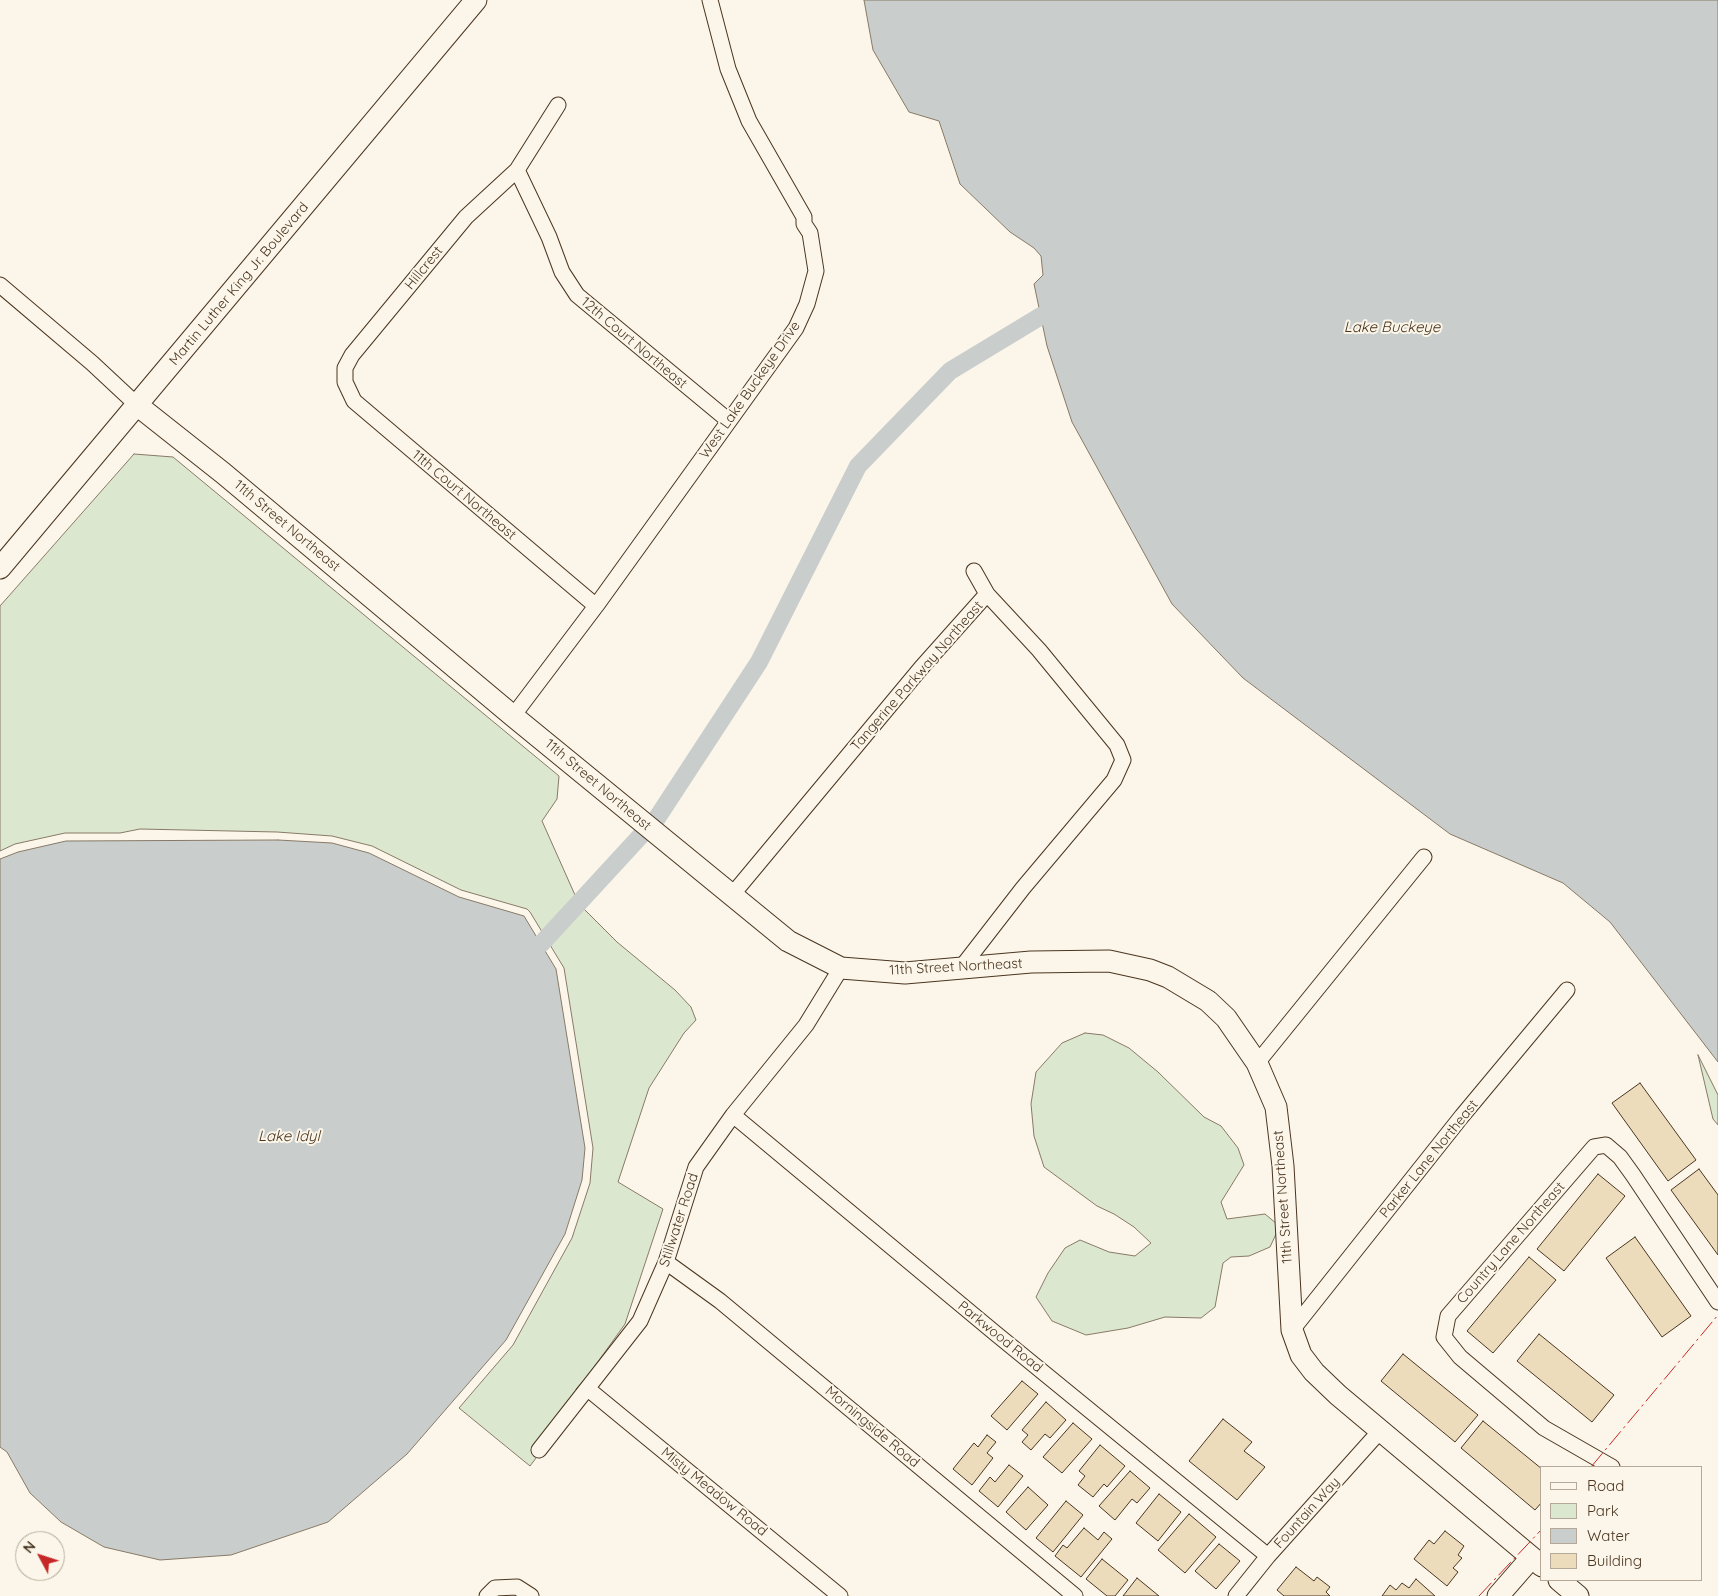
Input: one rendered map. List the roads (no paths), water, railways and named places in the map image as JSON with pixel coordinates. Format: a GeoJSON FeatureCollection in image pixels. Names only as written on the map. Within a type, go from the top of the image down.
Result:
{"type":"FeatureCollection","features":[{"type":"Feature","properties":{"kind":"street","name":"Martin Luther King Jr. Boulevard"},"geometry":{"type":"LineString","coordinates":[[0,568],[476,0]]}},
{"type":"Feature","properties":{"kind":"street","name":"West Lake Buckeye Drive"},"geometry":{"type":"LineString","coordinates":[[513,716],[596,606],[796,328],[807,304],[816,271],[810,233],[804,224],[804,217],[749,121],[728,69],[710,0]]}},
{"type":"Feature","properties":{"kind":"street","name":"Hillcrest"},"geometry":{"type":"LineString","coordinates":[[345,376],[345,368],[352,355],[466,217],[517,170],[558,105]]}},
{"type":"Feature","properties":{"kind":"street","name":"12th Court Northeast"},"geometry":{"type":"LineString","coordinates":[[517,170],[549,237],[562,272],[577,295],[729,421]]}},
{"type":"Feature","properties":{"kind":"street","name":"11th Street Northeast"},"geometry":{"type":"LineString","coordinates":[[0,285],[92,363],[137,405],[223,472],[513,716],[788,941],[841,968],[905,973],[1093,960],[1150,970],[1185,986],[1208,1000],[1226,1018],[1257,1063],[1276,1107],[1283,1166],[1292,1330],[1301,1355],[1314,1372],[1380,1431],[1538,1557]]}},
{"type":"Feature","properties":{"kind":"street","name":"11th Court Northeast"},"geometry":{"type":"LineString","coordinates":[[345,376],[346,388],[354,401],[596,606]]}},
{"type":"Feature","properties":{"kind":"street"},"geometry":{"type":"LineString","coordinates":[[974,571],[987,594]]}},
{"type":"Feature","properties":{"kind":"street","name":"Tangerine Parkway Northeast"},"geometry":{"type":"LineString","coordinates":[[732,895],[921,668],[987,594],[1039,650],[1095,717],[1117,745],[1123,760],[1114,780],[1023,888],[961,968]]}},
{"type":"Feature","properties":{"kind":"street"},"geometry":{"type":"LineString","coordinates":[[1257,1063],[1424,856]]}},
{"type":"Feature","properties":{"kind":"street","name":"Stillwater Road"},"geometry":{"type":"LineString","coordinates":[[538,1450],[640,1321],[666,1262],[696,1167],[733,1115],[806,1024],[841,968]]}},
{"type":"Feature","properties":{"kind":"street","name":"Parker Lane Northeast"},"geometry":{"type":"LineString","coordinates":[[1292,1330],[1462,1116],[1567,990]]}},
{"type":"Feature","properties":{"kind":"street","name":"Parkwood Road"},"geometry":{"type":"LineString","coordinates":[[733,1115],[1268,1556]]}},
{"type":"Feature","properties":{"kind":"street","name":"Country Lane Northeast"},"geometry":{"type":"LineString","coordinates":[[1610,1466],[1544,1428],[1460,1357],[1444,1337],[1448,1316],[1594,1147],[1606,1145],[1620,1157],[1633,1175],[1718,1302]]}},
{"type":"Feature","properties":{"kind":"street","name":"Morningside Road"},"geometry":{"type":"LineString","coordinates":[[666,1262],[720,1301],[1075,1596]]}},
{"type":"Feature","properties":{"kind":"street","name":"Misty Meadow Road"},"geometry":{"type":"LineString","coordinates":[[588,1389],[840,1596]]}},
{"type":"Feature","properties":{"kind":"street","name":"Fountain Way"},"geometry":{"type":"LineString","coordinates":[[1236,1596],[1268,1556],[1380,1431]]}},
{"type":"Feature","properties":{"kind":"street"},"geometry":{"type":"LineString","coordinates":[[1498,1596],[1538,1557]]}},
{"type":"Feature","properties":{"kind":"street"},"geometry":{"type":"LineString","coordinates":[[1560,1581],[1578,1596]]}},
{"type":"Feature","properties":{"kind":"street"},"geometry":{"type":"LineString","coordinates":[[487,1596],[496,1588],[517,1587],[531,1596]]}},
{"type":"Feature","properties":{"kind":"water","name":"Lake Buckeye"},"geometry":{"type":"Polygon","coordinates":[[[864,0],[1718,0],[1718,1062],[1610,922],[1563,883],[1450,834],[1243,678],[1172,604],[1072,422],[1047,346],[1034,284],[1043,275],[1041,256],[1034,248],[1010,232],[960,184],[939,121],[909,112],[873,50],[864,0]]]}},
{"type":"Feature","properties":{"kind":"water","name":"Lake Idyl"},"geometry":{"type":"Polygon","coordinates":[[[278,840],[332,843],[369,853],[459,897],[524,916],[556,969],[585,1148],[582,1180],[565,1234],[506,1340],[407,1454],[328,1522],[231,1555],[160,1560],[104,1547],[61,1522],[30,1493],[7,1452],[0,1447],[0,859],[18,852],[66,841],[278,840]]]}},
{"type":"Feature","properties":{"kind":"waterway"},"geometry":{"type":"LineString","coordinates":[[541,944],[657,818],[759,662],[858,466],[950,371],[1041,316]]}}]}
